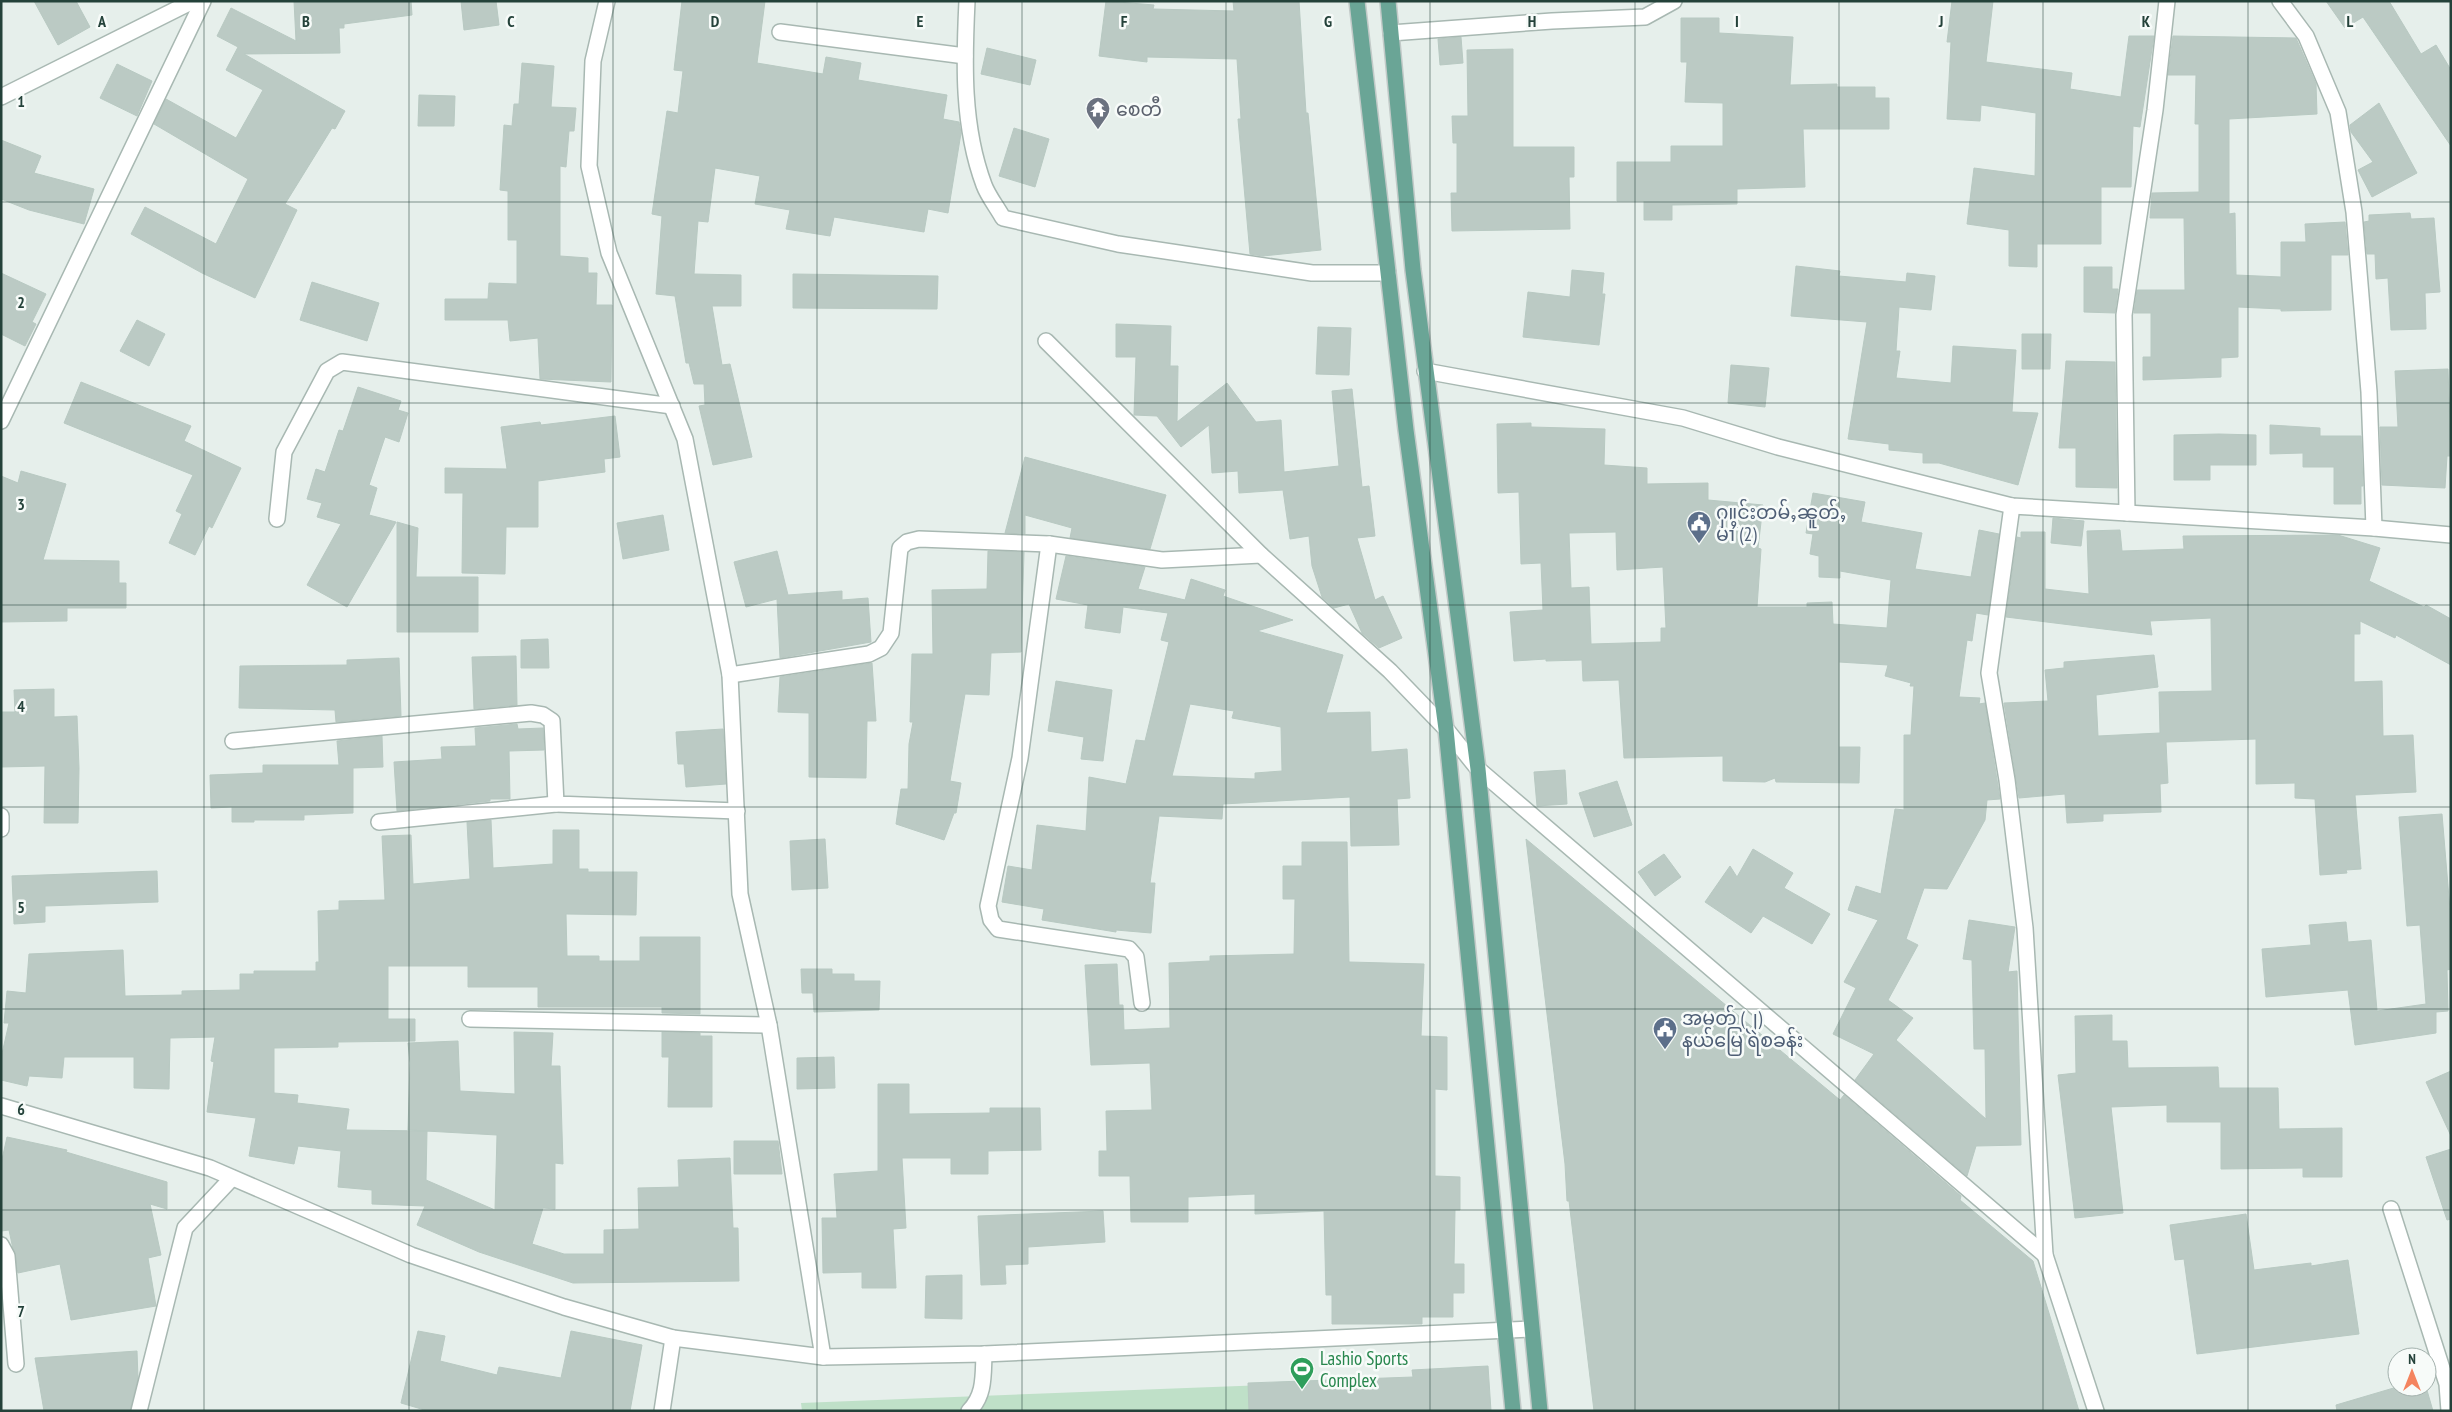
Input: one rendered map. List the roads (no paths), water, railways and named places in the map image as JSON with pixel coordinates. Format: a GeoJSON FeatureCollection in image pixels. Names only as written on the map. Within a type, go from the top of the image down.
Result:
{"type":"FeatureCollection","features":[{"type":"Feature","properties":{"kind":"main road"},"geometry":{"type":"LineString","coordinates":[[1357,1],[1388,273],[1446,729],[1513,1411]]}},
{"type":"Feature","properties":{"kind":"main road"},"geometry":{"type":"LineString","coordinates":[[1388,1],[1413,270],[1478,769],[1540,1411]]}},
{"type":"Feature","properties":{"kind":"street"},"geometry":{"type":"LineString","coordinates":[[1,97],[193,1]]}},
{"type":"Feature","properties":{"kind":"street"},"geometry":{"type":"LineString","coordinates":[[1,421],[203,1]]}},
{"type":"Feature","properties":{"kind":"street"},"geometry":{"type":"LineString","coordinates":[[607,1],[593,60],[589,166],[609,253],[685,438],[730,675],[740,894],[769,1025],[822,1357]]}},
{"type":"Feature","properties":{"kind":"street"},"geometry":{"type":"LineString","coordinates":[[967,1],[965,56],[969,135],[984,186],[1004,218],[1118,244],[1312,273],[1388,273]]}},
{"type":"Feature","properties":{"kind":"street"},"geometry":{"type":"LineString","coordinates":[[1391,33],[1552,21],[1645,17],[1674,1]]}},
{"type":"Feature","properties":{"kind":"street"},"geometry":{"type":"LineString","coordinates":[[2127,513],[2124,315],[2156,110],[2167,1]]}},
{"type":"Feature","properties":{"kind":"street"},"geometry":{"type":"LineString","coordinates":[[2280,1],[2306,36],[2338,112],[2354,212],[2368,392],[2374,528]]}},
{"type":"Feature","properties":{"kind":"street"},"geometry":{"type":"LineString","coordinates":[[780,32],[965,56]]}},
{"type":"Feature","properties":{"kind":"street"},"geometry":{"type":"LineString","coordinates":[[1046,341],[1260,555],[1390,671],[1446,729],[1478,769],[2045,1255]]}},
{"type":"Feature","properties":{"kind":"street"},"geometry":{"type":"LineString","coordinates":[[277,519],[284,452],[327,370],[342,362],[672,406]]}},
{"type":"Feature","properties":{"kind":"street"},"geometry":{"type":"LineString","coordinates":[[1425,370],[1683,418],[1778,447],[2012,506],[2374,528],[2451,535]]}},
{"type":"Feature","properties":{"kind":"street"},"geometry":{"type":"LineString","coordinates":[[2012,506],[1989,673],[2007,780],[2025,928],[2045,1255],[2096,1411]]}},
{"type":"Feature","properties":{"kind":"street"},"geometry":{"type":"LineString","coordinates":[[730,675],[870,654],[881,648],[891,633],[900,548],[907,542],[919,539],[1049,544],[1162,560],[1260,555]]}},
{"type":"Feature","properties":{"kind":"street"},"geometry":{"type":"LineString","coordinates":[[1049,544],[1020,758],[988,906],[991,920],[998,929],[1130,949],[1136,957],[1142,1003]]}},
{"type":"Feature","properties":{"kind":"street"},"geometry":{"type":"LineString","coordinates":[[233,741],[531,713],[543,715],[552,721],[556,804]]}},
{"type":"Feature","properties":{"kind":"street"},"geometry":{"type":"LineString","coordinates":[[379,822],[556,804],[737,811]]}},
{"type":"Feature","properties":{"kind":"street"},"geometry":{"type":"LineString","coordinates":[[1,816],[1,829]]}},
{"type":"Feature","properties":{"kind":"street"},"geometry":{"type":"LineString","coordinates":[[470,1019],[769,1025]]}},
{"type":"Feature","properties":{"kind":"street"},"geometry":{"type":"LineString","coordinates":[[1,1106],[210,1168],[411,1255],[564,1307],[673,1338],[822,1357],[984,1354],[1531,1329]]}},
{"type":"Feature","properties":{"kind":"street"},"geometry":{"type":"LineString","coordinates":[[138,1411],[185,1228],[232,1178]]}},
{"type":"Feature","properties":{"kind":"street"},"geometry":{"type":"LineString","coordinates":[[2391,1209],[2447,1384],[2449,1411]]}},
{"type":"Feature","properties":{"kind":"street"},"geometry":{"type":"LineString","coordinates":[[1,1245],[7,1256],[16,1364]]}},
{"type":"Feature","properties":{"kind":"street"},"geometry":{"type":"LineString","coordinates":[[662,1411],[673,1338]]}},
{"type":"Feature","properties":{"kind":"street"},"geometry":{"type":"LineString","coordinates":[[969,1411],[978,1401],[982,1392],[984,1354]]}},
{"type":"Feature","properties":{"kind":"place","name":"စေတီ"},"geometry":{"type":"Point","coordinates":[1098,130]}},
{"type":"Feature","properties":{"kind":"place","name":"ႁူင်းတမ်ႇၼူတ်ႇ မၢႆ (2)"},"geometry":{"type":"Point","coordinates":[1699,544]}},
{"type":"Feature","properties":{"kind":"place","name":"အမှတ် (၂) နယ်မြေ ရဲစခန်း"},"geometry":{"type":"Point","coordinates":[1665,1050]}},
{"type":"Feature","properties":{"kind":"place","name":"Lashio Sports Complex"},"geometry":{"type":"Point","coordinates":[1302,1390]}}]}
